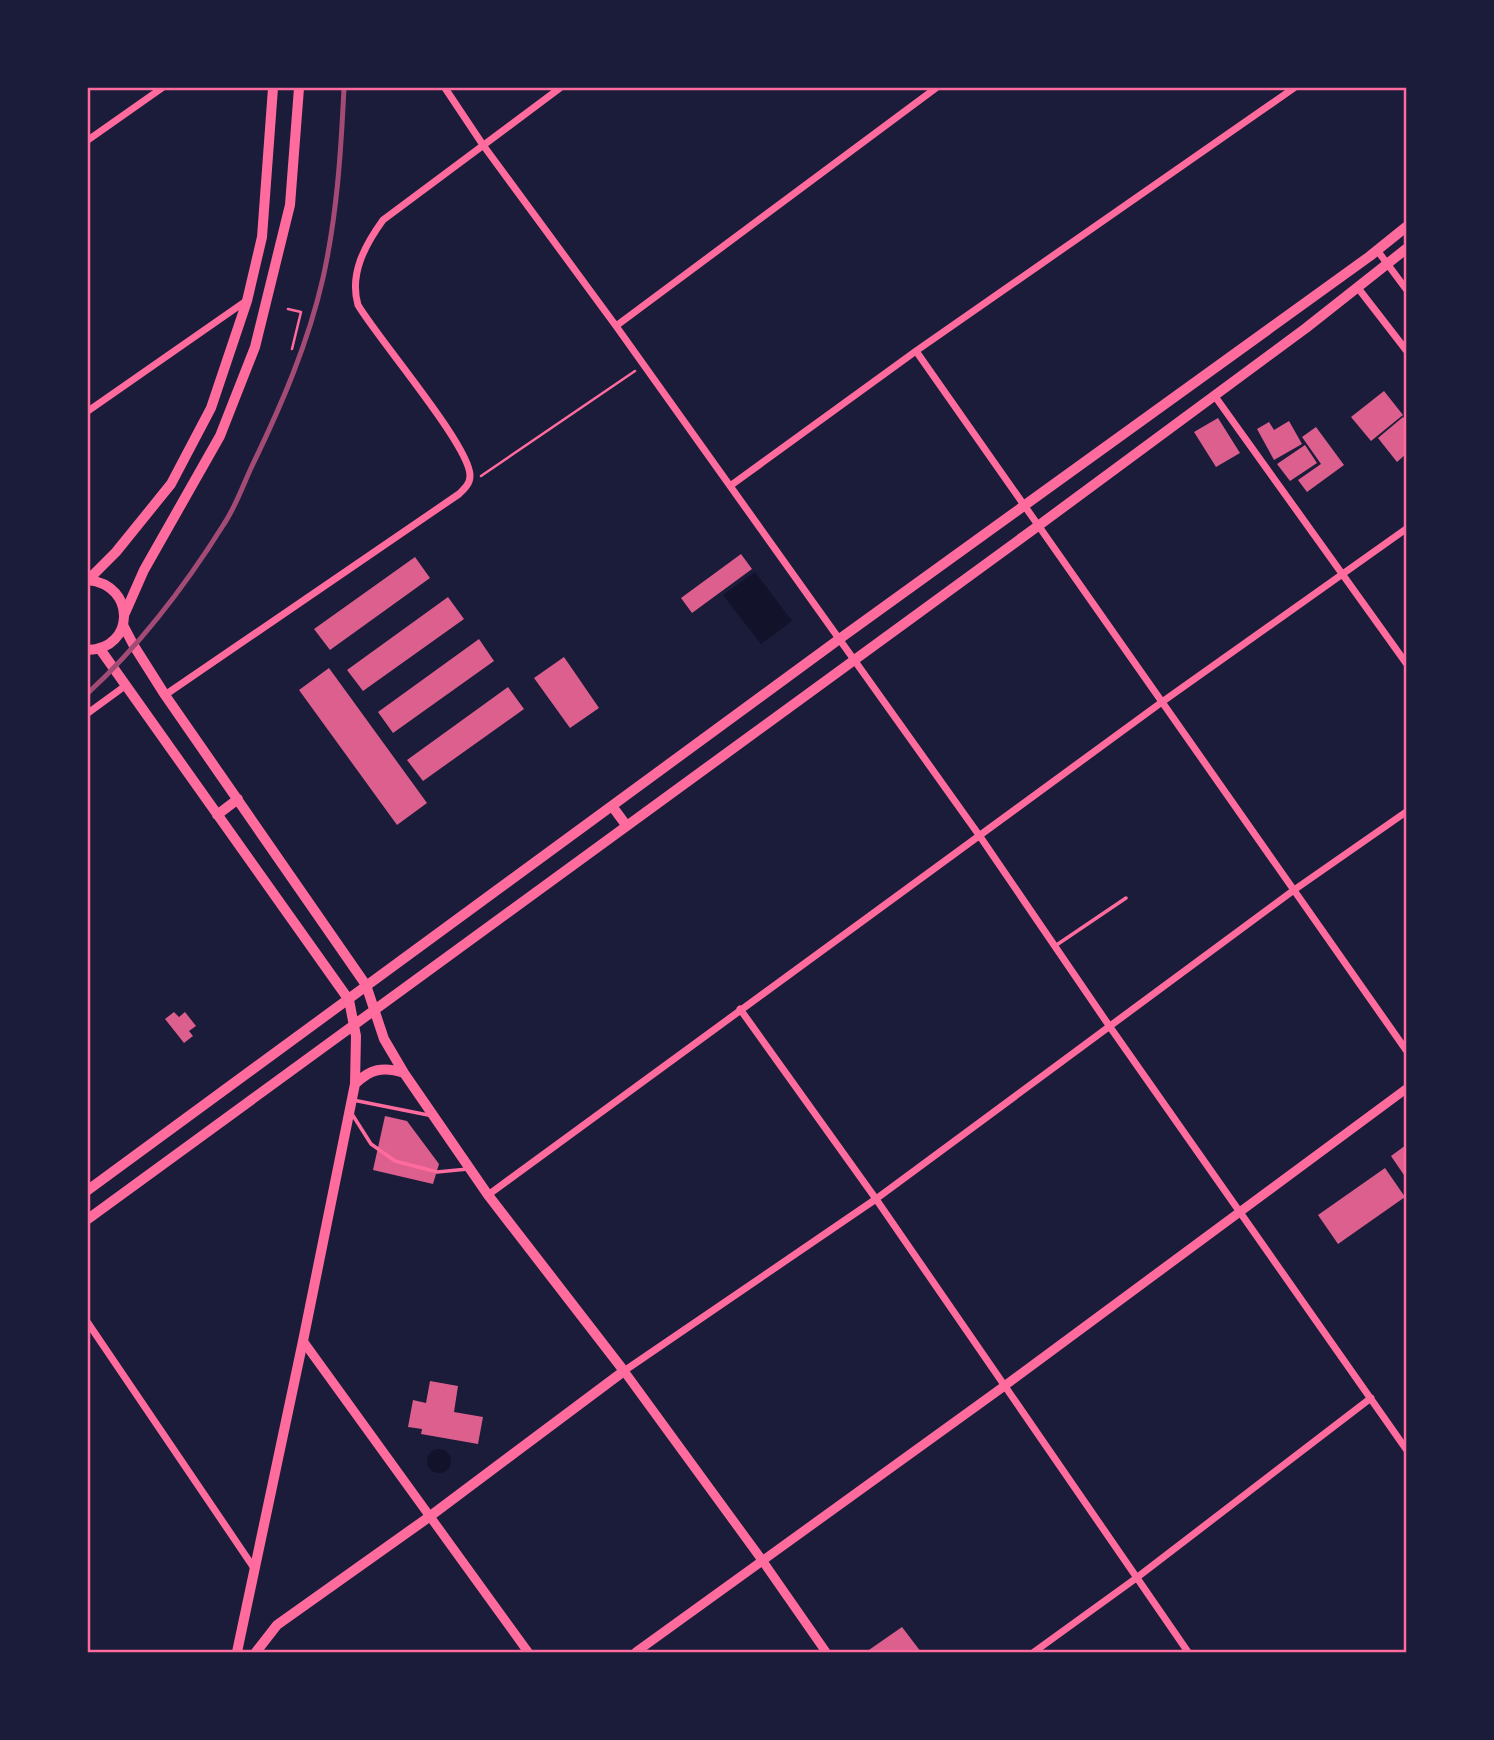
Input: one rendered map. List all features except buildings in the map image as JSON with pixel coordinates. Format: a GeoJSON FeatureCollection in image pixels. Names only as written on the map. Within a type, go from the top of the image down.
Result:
{"type":"FeatureCollection","features":[{"type":"Feature","properties":{"kind":"main road"},"geometry":{"type":"LineString","coordinates":[[256,1653],[277,1625],[429,1517],[624,1371],[488,1195],[404,1073],[384,1039],[366,985],[134,646],[124,619],[122,603],[108,586],[88,580],[116,552],[171,484],[211,408],[247,301],[261,236],[273,88]]}},
{"type":"Feature","properties":{"kind":"main road"},"geometry":{"type":"LineString","coordinates":[[88,650],[100,649],[110,644],[118,635],[144,570],[220,436],[255,347],[290,205],[299,88]]}},
{"type":"Feature","properties":{"kind":"main road"},"geometry":{"type":"LineString","coordinates":[[88,1190],[1406,227]]}},
{"type":"Feature","properties":{"kind":"main road"},"geometry":{"type":"LineString","coordinates":[[88,1219],[1038,526],[1358,288],[1406,249]]}},
{"type":"Feature","properties":{"kind":"main road"},"geometry":{"type":"LineString","coordinates":[[100,649],[349,1000],[354,1024],[355,1084],[237,1653]]}},
{"type":"Feature","properties":{"kind":"main road"},"geometry":{"type":"LineString","coordinates":[[217,815],[238,799]]}},
{"type":"Feature","properties":{"kind":"main road"},"geometry":{"type":"LineString","coordinates":[[612,806],[626,825]]}},
{"type":"Feature","properties":{"kind":"main road"},"geometry":{"type":"LineString","coordinates":[[355,1084],[367,1073],[378,1069],[390,1068],[404,1073]]}},
{"type":"Feature","properties":{"kind":"street"},"geometry":{"type":"LineString","coordinates":[[88,140],[162,88]]}},
{"type":"Feature","properties":{"kind":"street"},"geometry":{"type":"LineString","coordinates":[[445,88],[483,145],[979,835],[1406,1449]]}},
{"type":"Feature","properties":{"kind":"street"},"geometry":{"type":"LineString","coordinates":[[166,695],[459,494],[468,485],[470,476],[460,448],[364,315],[355,296],[361,258],[383,220],[560,88]]}},
{"type":"Feature","properties":{"kind":"street"},"geometry":{"type":"LineString","coordinates":[[615,326],[936,88]]}},
{"type":"Feature","properties":{"kind":"street"},"geometry":{"type":"LineString","coordinates":[[730,486],[916,351],[1294,88]]}},
{"type":"Feature","properties":{"kind":"street"},"geometry":{"type":"LineString","coordinates":[[1377,250],[1406,289]]}},
{"type":"Feature","properties":{"kind":"street"},"geometry":{"type":"LineString","coordinates":[[1358,288],[1406,350]]}},
{"type":"Feature","properties":{"kind":"street"},"geometry":{"type":"LineString","coordinates":[[88,411],[247,301]]}},
{"type":"Feature","properties":{"kind":"street"},"geometry":{"type":"LineString","coordinates":[[916,351],[1406,1050]]}},
{"type":"Feature","properties":{"kind":"street"},"geometry":{"type":"LineString","coordinates":[[1214,395],[1406,663]]}},
{"type":"Feature","properties":{"kind":"street"},"geometry":{"type":"LineString","coordinates":[[488,1195],[1162,702],[1406,529]]}},
{"type":"Feature","properties":{"kind":"street"},"geometry":{"type":"LineString","coordinates":[[88,713],[125,686]]}},
{"type":"Feature","properties":{"kind":"street"},"geometry":{"type":"LineString","coordinates":[[826,1653],[762,1560],[624,1371],[876,1199],[1294,890],[1406,812]]}},
{"type":"Feature","properties":{"kind":"street"},"geometry":{"type":"LineString","coordinates":[[740,1009],[876,1199],[1188,1653]]}},
{"type":"Feature","properties":{"kind":"street"},"geometry":{"type":"LineString","coordinates":[[636,1653],[1003,1387],[1406,1089]]}},
{"type":"Feature","properties":{"kind":"street"},"geometry":{"type":"LineString","coordinates":[[88,1323],[254,1568]]}},
{"type":"Feature","properties":{"kind":"street"},"geometry":{"type":"LineString","coordinates":[[303,1341],[528,1653]]}},
{"type":"Feature","properties":{"kind":"street"},"geometry":{"type":"LineString","coordinates":[[1034,1653],[1371,1398]]}},
{"type":"Feature","properties":{"kind":"lane"},"geometry":{"type":"LineString","coordinates":[[1055,946],[1126,898]]}},
{"type":"Feature","properties":{"kind":"lane"},"geometry":{"type":"LineString","coordinates":[[350,1105],[433,1116]]}},
{"type":"Feature","properties":{"kind":"lane"},"geometry":{"type":"LineString","coordinates":[[350,1105],[371,1144],[395,1161],[438,1172],[470,1168]]}},
{"type":"Feature","properties":{"kind":"path"},"geometry":{"type":"LineString","coordinates":[[288,309],[301,312],[292,349]]}},
{"type":"Feature","properties":{"kind":"path"},"geometry":{"type":"LineString","coordinates":[[468,485],[643,365]]}},
{"type":"Feature","properties":{"kind":"shaded area"},"geometry":{"type":"Polygon","coordinates":[[[755,572],[792,621],[761,644],[723,595],[755,572]]]}},
{"type":"Feature","properties":{"kind":"shaded area"},"geometry":{"type":"Polygon","coordinates":[[[439,1449],[448,1452],[451,1461],[448,1470],[439,1473],[430,1470],[427,1461],[430,1452],[439,1449]]]}},
{"type":"Feature","properties":{"kind":"railway"},"geometry":{"type":"LineString","coordinates":[[88,693],[144,634],[210,546],[232,510],[283,398],[310,327],[328,254],[338,183],[344,88]]}}]}
